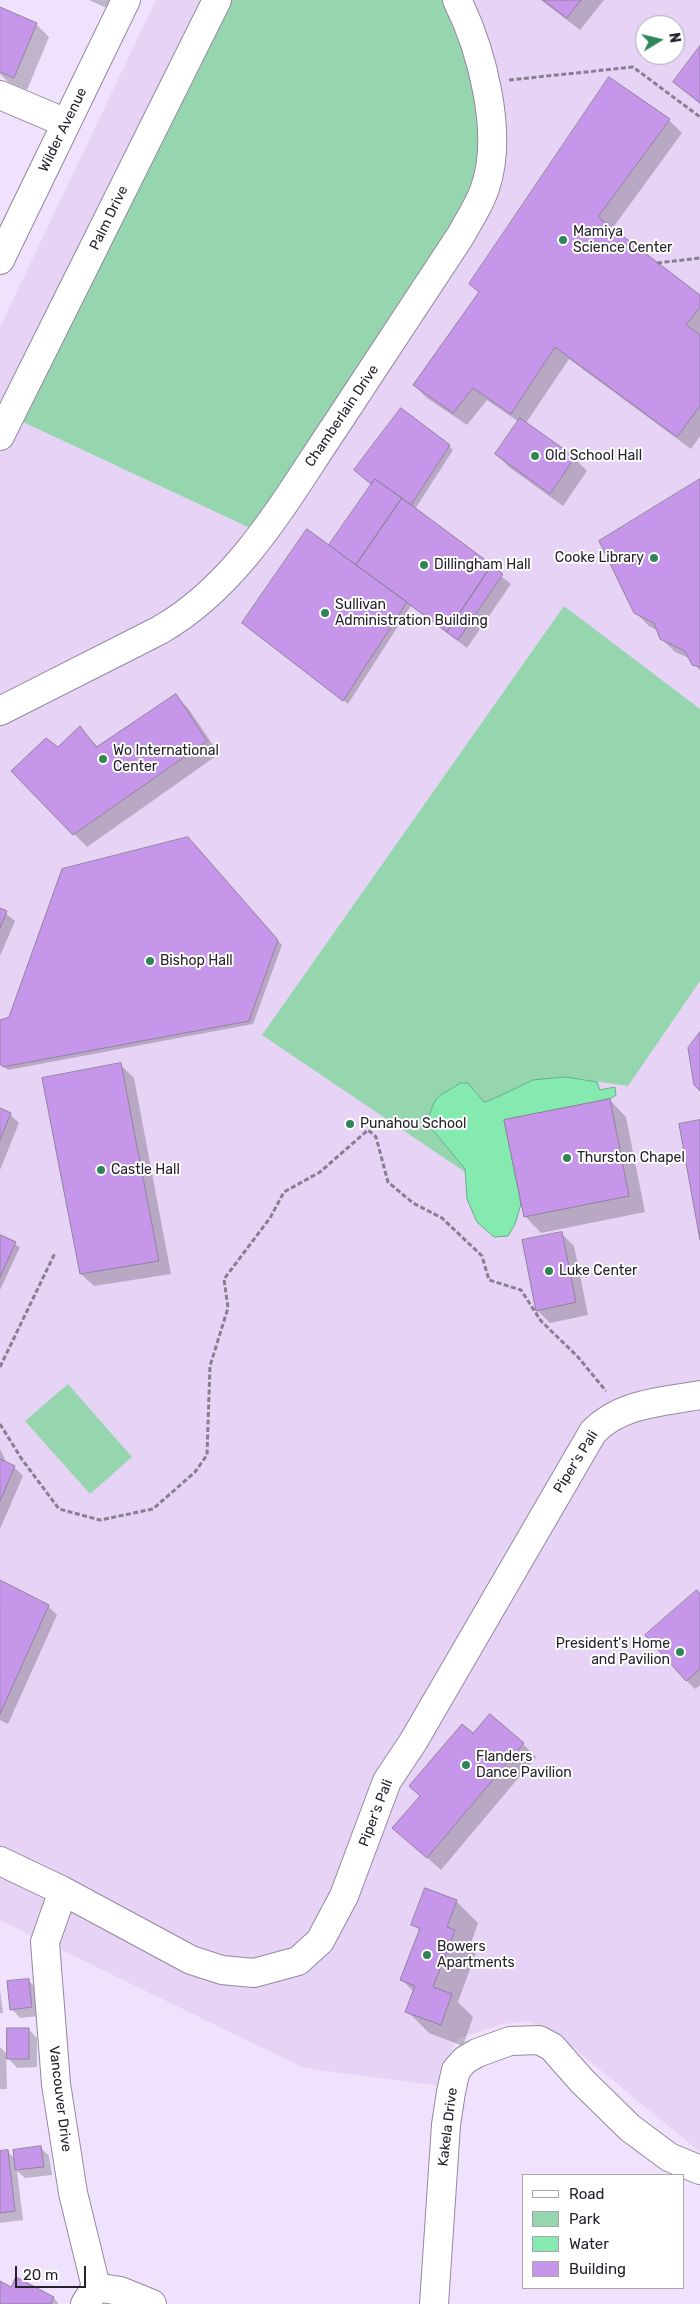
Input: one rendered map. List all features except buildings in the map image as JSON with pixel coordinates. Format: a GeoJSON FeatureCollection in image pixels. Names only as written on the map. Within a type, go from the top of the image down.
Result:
{"type":"FeatureCollection","features":[{"type":"Feature","properties":{"kind":"street","name":"Wilder Avenue"},"geometry":{"type":"LineString","coordinates":[[0,260],[126,0]]}},
{"type":"Feature","properties":{"kind":"street","name":"Palm Drive"},"geometry":{"type":"LineString","coordinates":[[0,436],[217,0]]}},
{"type":"Feature","properties":{"kind":"street","name":"Chamberlain Drive"},"geometry":{"type":"LineString","coordinates":[[4,703],[179,619],[209,595],[264,534],[461,235],[485,189],[491,155],[491,118],[486,82],[470,29],[457,0]]}},
{"type":"Feature","properties":{"kind":"street"},"geometry":{"type":"LineString","coordinates":[[0,95],[66,123]]}},
{"type":"Feature","properties":{"kind":"street","name":"Piper's Pali"},"geometry":{"type":"LineString","coordinates":[[0,1861],[63,1891],[191,1960],[222,1970],[254,1973],[298,1961],[320,1941],[344,1896],[387,1781],[413,1742],[586,1441],[601,1423],[621,1411],[632,1407],[700,1395]]}},
{"type":"Feature","properties":{"kind":"street","name":"Vancouver Drive"},"geometry":{"type":"LineString","coordinates":[[63,1891],[46,1942],[56,2084],[90,2296]]}},
{"type":"Feature","properties":{"kind":"street","name":"Kakela Drive"},"geometry":{"type":"LineString","coordinates":[[434,2304],[446,2125],[451,2092],[456,2070],[465,2060],[477,2053],[510,2041],[539,2040],[552,2047],[582,2081],[630,2128],[669,2157],[700,2170]]}},
{"type":"Feature","properties":{"kind":"street"},"geometry":{"type":"LineString","coordinates":[[90,2296],[120,2291],[152,2304]]}},
{"type":"Feature","properties":{"kind":"path"},"geometry":{"type":"LineString","coordinates":[[486,82],[633,67],[700,117]]}},
{"type":"Feature","properties":{"kind":"path"},"geometry":{"type":"LineString","coordinates":[[657,263],[700,258]]}},
{"type":"Feature","properties":{"kind":"path"},"geometry":{"type":"LineString","coordinates":[[0,1424],[21,1458],[59,1509],[100,1520],[153,1509],[195,1472],[207,1455],[210,1366],[228,1308],[224,1278],[270,1218],[284,1192],[320,1172],[368,1130],[376,1136],[388,1182],[413,1203],[442,1218],[476,1250],[482,1256],[489,1280],[521,1290],[541,1321],[578,1357],[621,1411]]}},
{"type":"Feature","properties":{"kind":"path"},"geometry":{"type":"LineString","coordinates":[[0,1367],[55,1253]]}},
{"type":"Feature","properties":{"kind":"shaded area","name":"Punahou School"},"geometry":{"type":"Polygon","coordinates":[[[156,0],[700,0],[700,2152],[558,2035],[529,2021],[503,2024],[459,2038],[453,2046],[440,2086],[304,2068],[0,1920],[0,327],[156,0]]]}},
{"type":"Feature","properties":{"kind":"green space"},"geometry":{"type":"Polygon","coordinates":[[[217,0],[442,0],[466,59],[480,118],[479,182],[263,534],[10,416],[217,0]]]}},
{"type":"Feature","properties":{"kind":"green space"},"geometry":{"type":"Polygon","coordinates":[[[564,606],[700,709],[700,981],[628,1086],[566,1077],[533,1080],[484,1102],[475,1090],[460,1083],[439,1096],[432,1107],[427,1123],[465,1169],[465,1172],[262,1035],[564,606]]]}},
{"type":"Feature","properties":{"kind":"green space"},"geometry":{"type":"Polygon","coordinates":[[[68,1384],[132,1457],[90,1494],[25,1421],[68,1384]]]}},
{"type":"Feature","properties":{"kind":"water"},"geometry":{"type":"Polygon","coordinates":[[[566,1077],[597,1082],[600,1090],[615,1087],[616,1095],[610,1099],[504,1120],[521,1204],[515,1224],[508,1236],[494,1237],[477,1222],[467,1199],[465,1169],[427,1123],[432,1107],[439,1096],[460,1083],[468,1083],[484,1102],[533,1080],[566,1077]]]}},
{"type":"Feature","properties":{"kind":"place","name":"Mamiya Science Center"},"geometry":{"type":"Point","coordinates":[563,240]}},
{"type":"Feature","properties":{"kind":"place","name":"Old School Hall"},"geometry":{"type":"Point","coordinates":[535,456]}},
{"type":"Feature","properties":{"kind":"place","name":"Cooke Library"},"geometry":{"type":"Point","coordinates":[654,558]}},
{"type":"Feature","properties":{"kind":"place","name":"Dillingham Hall"},"geometry":{"type":"Point","coordinates":[424,565]}},
{"type":"Feature","properties":{"kind":"place","name":"Sullivan Administration Building"},"geometry":{"type":"Point","coordinates":[325,613]}},
{"type":"Feature","properties":{"kind":"place","name":"Wo International Center"},"geometry":{"type":"Point","coordinates":[103,759]}},
{"type":"Feature","properties":{"kind":"place","name":"Bishop Hall"},"geometry":{"type":"Point","coordinates":[150,961]}},
{"type":"Feature","properties":{"kind":"place","name":"Punahou School"},"geometry":{"type":"Point","coordinates":[350,1124]}},
{"type":"Feature","properties":{"kind":"place","name":"Thurston Chapel"},"geometry":{"type":"Point","coordinates":[567,1158]}},
{"type":"Feature","properties":{"kind":"place","name":"Castle Hall"},"geometry":{"type":"Point","coordinates":[101,1170]}},
{"type":"Feature","properties":{"kind":"place","name":"Luke Center"},"geometry":{"type":"Point","coordinates":[549,1271]}},
{"type":"Feature","properties":{"kind":"place","name":"President's Home and Pavilion"},"geometry":{"type":"Point","coordinates":[680,1652]}},
{"type":"Feature","properties":{"kind":"place","name":"Flanders Dance Pavilion"},"geometry":{"type":"Point","coordinates":[466,1765]}},
{"type":"Feature","properties":{"kind":"place","name":"Bowers Apartments"},"geometry":{"type":"Point","coordinates":[427,1955]}}]}
